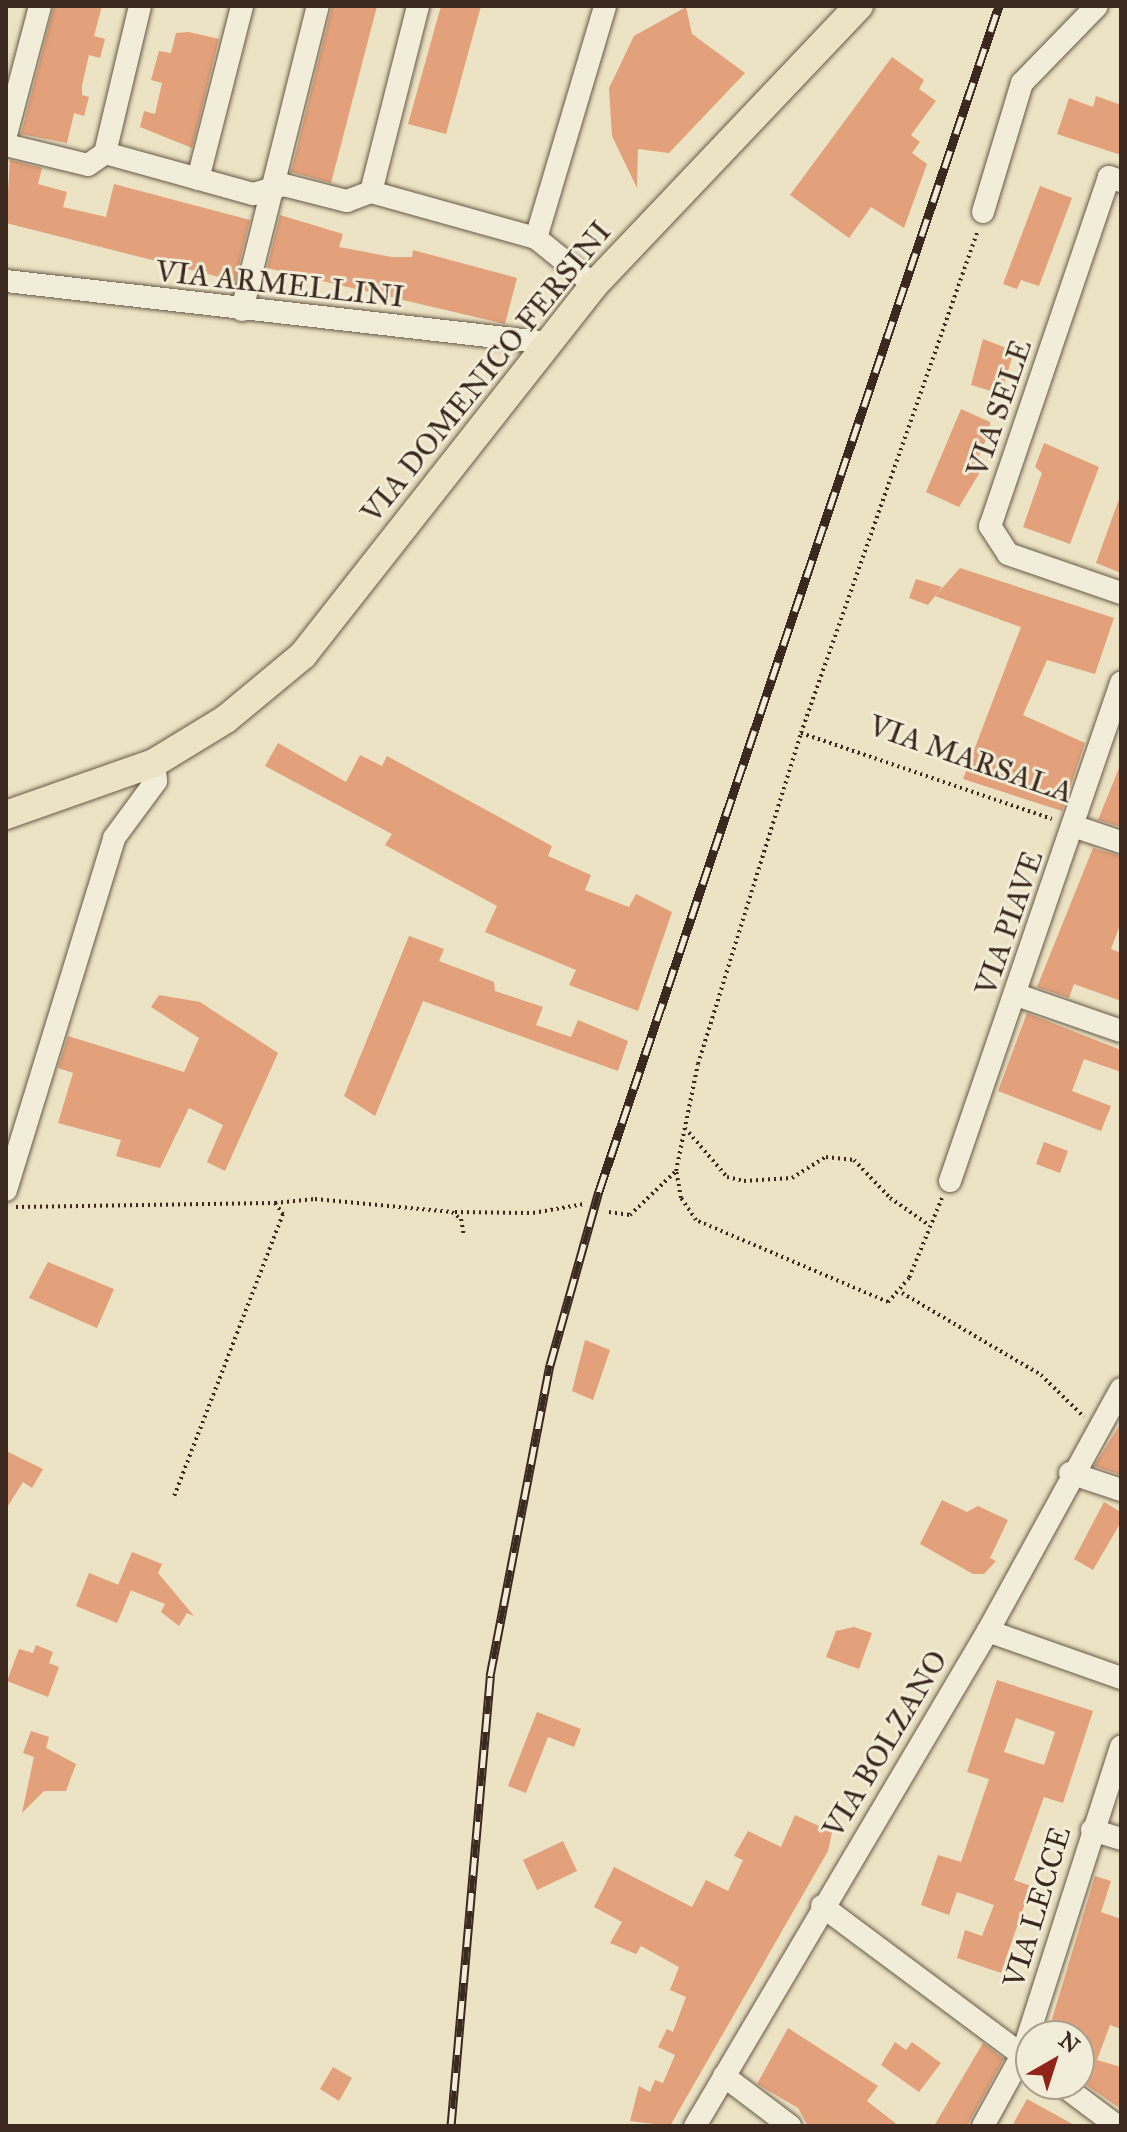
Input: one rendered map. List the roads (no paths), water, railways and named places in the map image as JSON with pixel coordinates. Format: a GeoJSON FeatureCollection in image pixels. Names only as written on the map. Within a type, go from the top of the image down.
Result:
{"type":"FeatureCollection","features":[{"type":"Feature","properties":{"kind":"main road","name":"VIA DOMENICO FERSINI"},"geometry":{"type":"LineString","coordinates":[[6,815],[154,763],[226,719],[303,655],[594,285],[859,6]]}},
{"type":"Feature","properties":{"kind":"street"},"geometry":{"type":"LineString","coordinates":[[6,135],[40,6]]}},
{"type":"Feature","properties":{"kind":"street"},"geometry":{"type":"LineString","coordinates":[[6,145],[88,165],[105,153],[140,6]]}},
{"type":"Feature","properties":{"kind":"street"},"geometry":{"type":"LineString","coordinates":[[198,179],[242,6]]}},
{"type":"Feature","properties":{"kind":"street"},"geometry":{"type":"LineString","coordinates":[[242,310],[318,6]]}},
{"type":"Feature","properties":{"kind":"street"},"geometry":{"type":"LineString","coordinates":[[371,192],[418,6]]}},
{"type":"Feature","properties":{"kind":"street"},"geometry":{"type":"LineString","coordinates":[[536,238],[605,6]]}},
{"type":"Feature","properties":{"kind":"street"},"geometry":{"type":"LineString","coordinates":[[983,212],[1022,83],[1097,6]]}},
{"type":"Feature","properties":{"kind":"street"},"geometry":{"type":"LineString","coordinates":[[105,153],[253,194],[284,185],[347,201],[371,192],[536,238],[594,285]]}},
{"type":"Feature","properties":{"kind":"street","name":"VIA SELE"},"geometry":{"type":"LineString","coordinates":[[1121,181],[1109,177],[990,526],[1008,554],[1121,593]]}},
{"type":"Feature","properties":{"kind":"street","name":"VIA ARMELLINI"},"geometry":{"type":"LineString","coordinates":[[6,281],[549,343]]}},
{"type":"Feature","properties":{"kind":"street","name":"VIA PIAVE"},"geometry":{"type":"LineString","coordinates":[[950,1181],[1017,995],[1121,683]]}},
{"type":"Feature","properties":{"kind":"street"},"geometry":{"type":"LineString","coordinates":[[6,1190],[114,838],[156,781],[154,763]]}},
{"type":"Feature","properties":{"kind":"street","name":"VIA MARSALA"},"geometry":{"type":"LineString","coordinates":[[1073,826],[1121,842]]}},
{"type":"Feature","properties":{"kind":"street"},"geometry":{"type":"LineString","coordinates":[[1017,995],[1121,1031]]}},
{"type":"Feature","properties":{"kind":"street","name":"VIA BOLZANO"},"geometry":{"type":"LineString","coordinates":[[695,2126],[822,1906],[988,1631],[1070,1473],[1121,1389]]}},
{"type":"Feature","properties":{"kind":"street"},"geometry":{"type":"LineString","coordinates":[[1070,1473],[1121,1490]]}},
{"type":"Feature","properties":{"kind":"street"},"geometry":{"type":"LineString","coordinates":[[988,1631],[1121,1678]]}},
{"type":"Feature","properties":{"kind":"street","name":"VIA LECCE"},"geometry":{"type":"LineString","coordinates":[[1037,2020],[1092,1830],[1121,1746]]}},
{"type":"Feature","properties":{"kind":"street"},"geometry":{"type":"LineString","coordinates":[[1092,1830],[1121,1839]]}},
{"type":"Feature","properties":{"kind":"street"},"geometry":{"type":"LineString","coordinates":[[822,1906],[1015,2051]]}},
{"type":"Feature","properties":{"kind":"street"},"geometry":{"type":"LineString","coordinates":[[724,2076],[790,2126]]}},
{"type":"Feature","properties":{"kind":"street","name":"VIA LECCE"},"geometry":{"type":"LineString","coordinates":[[983,2126],[1015,2076]]}},
{"type":"Feature","properties":{"kind":"street"},"geometry":{"type":"LineString","coordinates":[[1082,2100],[1117,2126]]}},
{"type":"Feature","properties":{"kind":"railway"},"geometry":{"type":"LineString","coordinates":[[451,2126],[490,1676],[550,1365],[599,1191],[999,6]]}}]}
